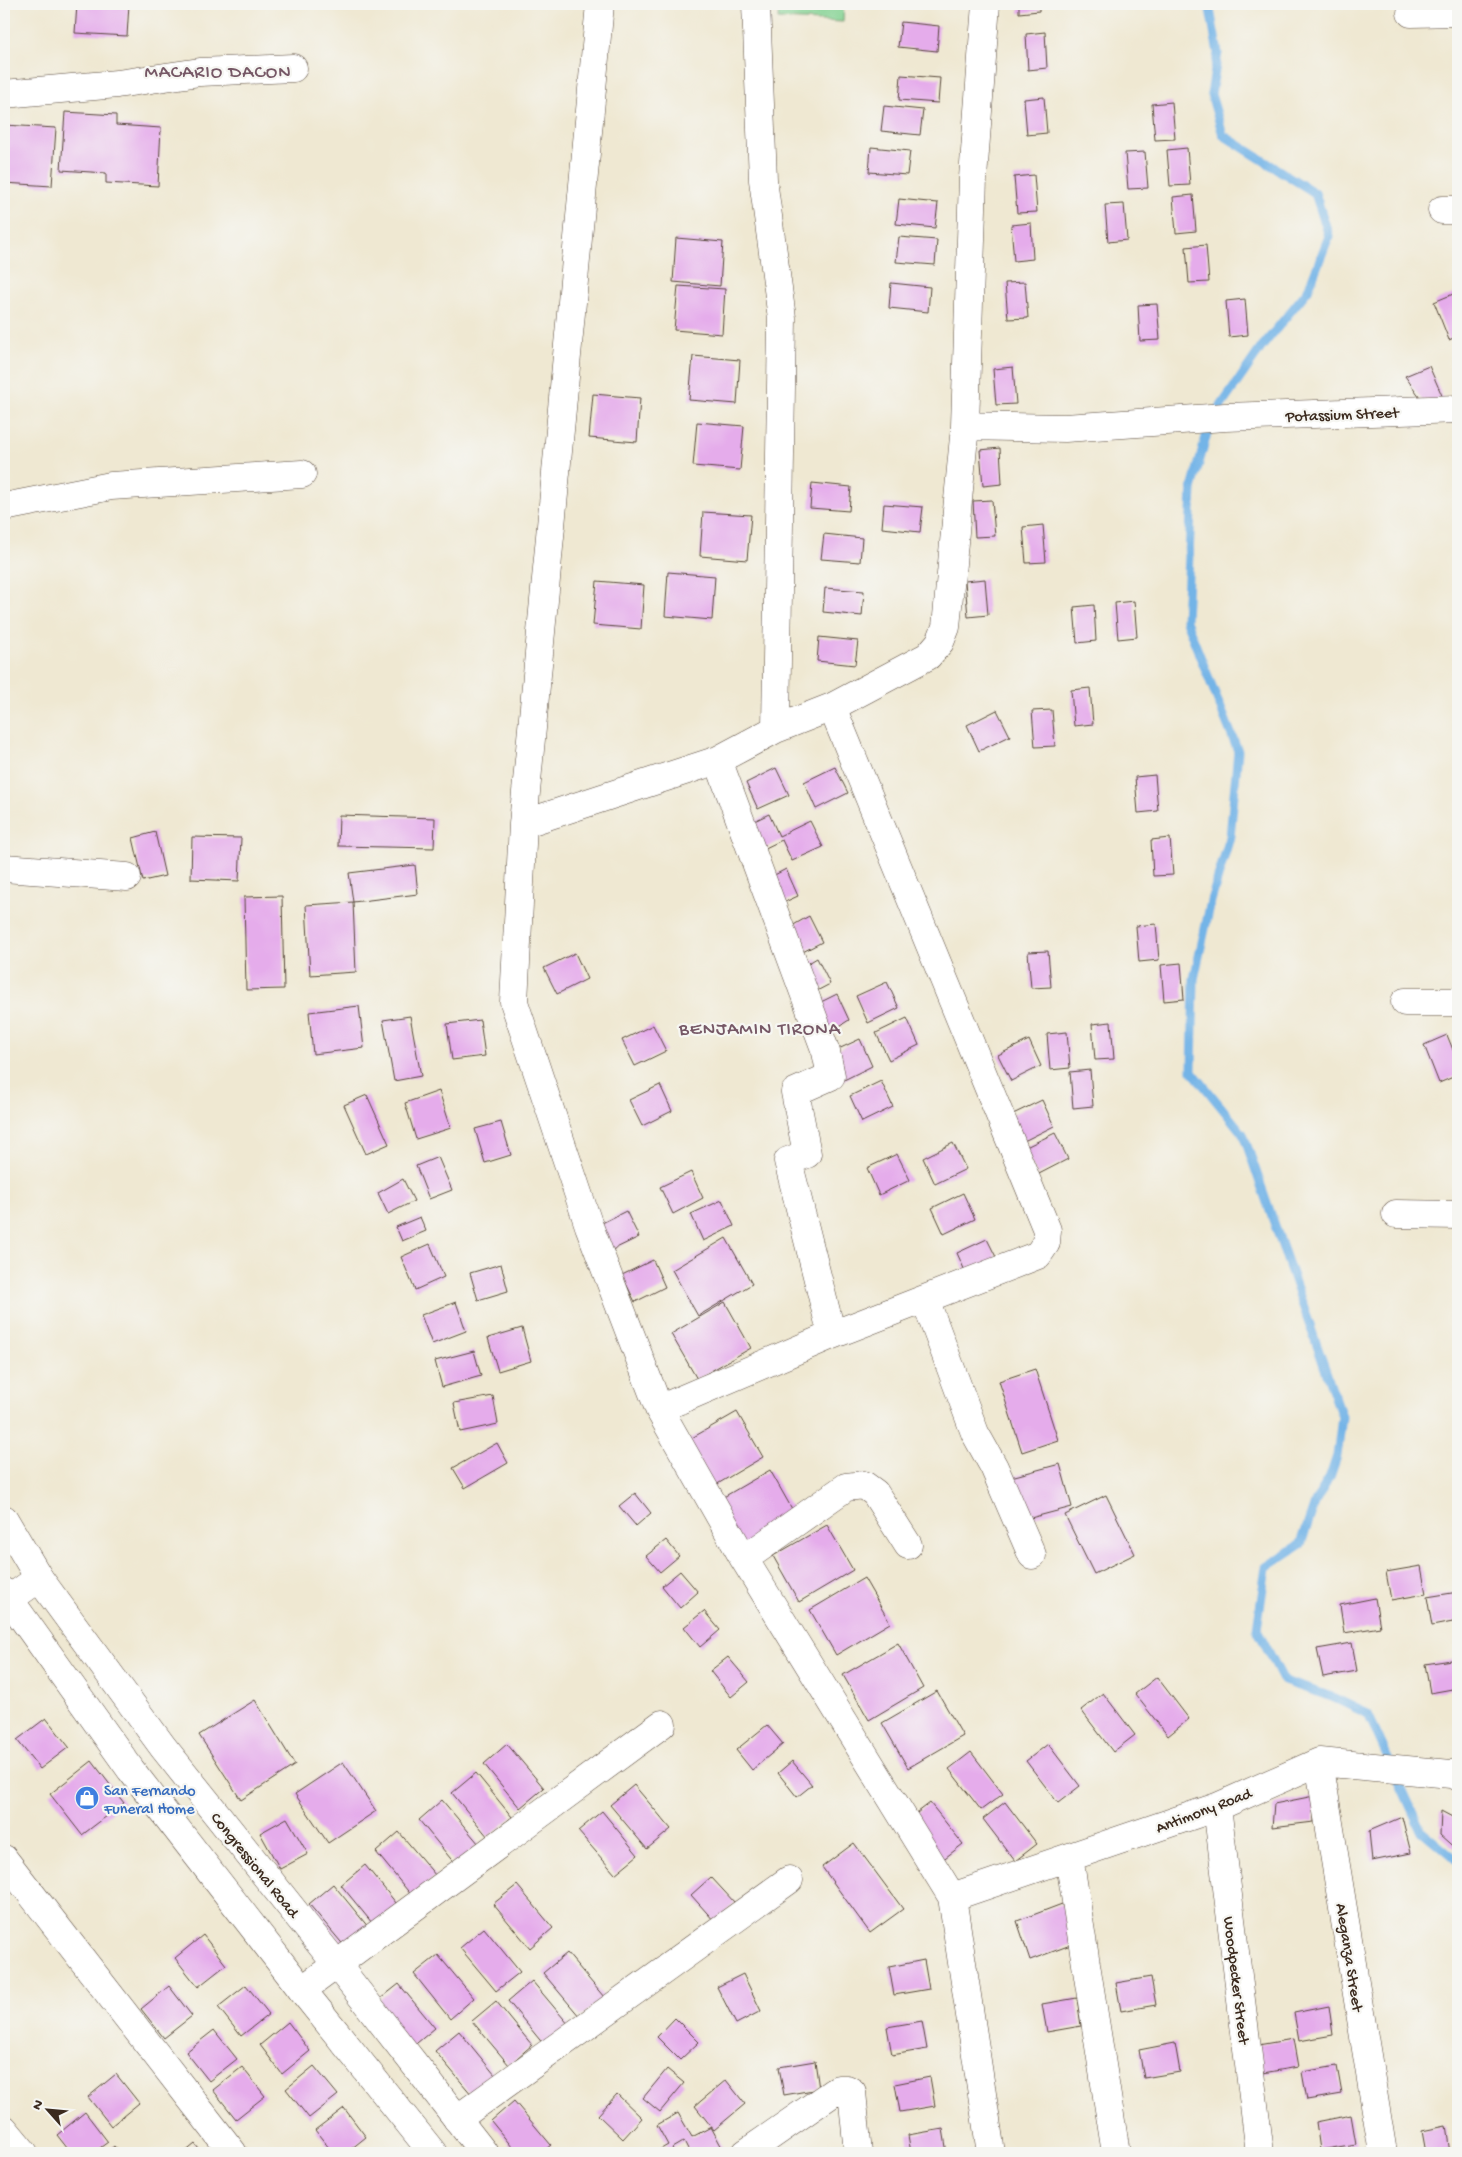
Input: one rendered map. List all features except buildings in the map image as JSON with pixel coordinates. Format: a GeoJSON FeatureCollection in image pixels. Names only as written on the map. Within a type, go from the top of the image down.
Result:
{"type":"FeatureCollection","features":[{"type":"Feature","properties":{"kind":"street"},"geometry":{"type":"LineString","coordinates":[[600,4],[522,824],[514,1002],[589,1226],[659,1409],[744,1559],[952,1897],[991,2153]]}},
{"type":"Feature","properties":{"kind":"street"},"geometry":{"type":"LineString","coordinates":[[756,4],[763,180],[782,318],[776,729]]}},
{"type":"Feature","properties":{"kind":"street"},"geometry":{"type":"LineString","coordinates":[[522,824],[718,760],[776,729],[832,706],[928,656],[940,642],[946,627],[965,426],[973,178],[986,4]]}},
{"type":"Feature","properties":{"kind":"street"},"geometry":{"type":"LineString","coordinates":[[1411,13],[1458,12]]}},
{"type":"Feature","properties":{"kind":"street"},"geometry":{"type":"LineString","coordinates":[[4,94],[117,84],[200,72],[293,68]]}},
{"type":"Feature","properties":{"kind":"street","name":"Potassium Street"},"geometry":{"type":"LineString","coordinates":[[965,426],[1065,428],[1225,417],[1458,409]]}},
{"type":"Feature","properties":{"kind":"street"},"geometry":{"type":"LineString","coordinates":[[4,507],[112,486],[302,474]]}},
{"type":"Feature","properties":{"kind":"street"},"geometry":{"type":"LineString","coordinates":[[659,1409],[832,1335],[1038,1255],[1046,1243],[1047,1230],[832,706]]}},
{"type":"Feature","properties":{"kind":"street"},"geometry":{"type":"LineString","coordinates":[[718,760],[826,1052],[831,1076],[795,1092],[807,1154],[788,1161],[832,1335]]}},
{"type":"Feature","properties":{"kind":"street"},"geometry":{"type":"LineString","coordinates":[[4,868],[127,877]]}},
{"type":"Feature","properties":{"kind":"street"},"geometry":{"type":"LineString","coordinates":[[1405,1002],[1458,1002]]}},
{"type":"Feature","properties":{"kind":"street"},"geometry":{"type":"LineString","coordinates":[[1396,1214],[1458,1215]]}},
{"type":"Feature","properties":{"kind":"street"},"geometry":{"type":"LineString","coordinates":[[925,1299],[975,1433],[994,1467],[1032,1555]]}},
{"type":"Feature","properties":{"kind":"street"},"geometry":{"type":"LineString","coordinates":[[744,1559],[846,1487],[864,1485],[875,1493],[908,1545]]}},
{"type":"Feature","properties":{"kind":"street","name":"Congressional Road"},"geometry":{"type":"LineString","coordinates":[[4,1519],[39,1578],[163,1747],[337,1964],[484,2153]]}},
{"type":"Feature","properties":{"kind":"street"},"geometry":{"type":"LineString","coordinates":[[39,1578],[5,1598],[131,1770],[302,1990],[433,2153]]}},
{"type":"Feature","properties":{"kind":"street"},"geometry":{"type":"LineString","coordinates":[[302,1990],[662,1724]]}},
{"type":"Feature","properties":{"kind":"street","name":"Antimony Road"},"geometry":{"type":"LineString","coordinates":[[952,1897],[1217,1807],[1319,1762],[1455,1775]]}},
{"type":"Feature","properties":{"kind":"street","name":"Aleganza Street"},"geometry":{"type":"LineString","coordinates":[[1319,1762],[1383,2153]]}},
{"type":"Feature","properties":{"kind":"street","name":"Woodpecker Street"},"geometry":{"type":"LineString","coordinates":[[1217,1807],[1260,2153]]}},
{"type":"Feature","properties":{"kind":"street"},"geometry":{"type":"LineString","coordinates":[[1069,1857],[1116,2153]]}},
{"type":"Feature","properties":{"kind":"street"},"geometry":{"type":"LineString","coordinates":[[4,1859],[233,2153]]}},
{"type":"Feature","properties":{"kind":"street"},"geometry":{"type":"LineString","coordinates":[[457,2119],[789,1880]]}},
{"type":"Feature","properties":{"kind":"street"},"geometry":{"type":"LineString","coordinates":[[746,2153],[838,2088],[847,2089],[852,2092],[858,2153]]}},
{"type":"Feature","properties":{"kind":"street"},"geometry":{"type":"LineString","coordinates":[[4,2129],[24,2153]]}},
{"type":"Feature","properties":{"kind":"green space"},"geometry":{"type":"Polygon","coordinates":[[[779,4],[844,4],[843,22],[778,19],[779,4]]]}},
{"type":"Feature","properties":{"kind":"waterway"},"geometry":{"type":"LineString","coordinates":[[1209,4],[1218,53],[1211,94],[1223,135],[1315,193],[1329,236],[1308,290],[1261,348],[1210,422],[1192,489],[1186,621],[1238,751],[1230,837],[1211,901],[1194,979],[1192,1071],[1243,1134],[1342,1417],[1337,1456],[1330,1477],[1316,1500],[1301,1544],[1266,1567],[1257,1629],[1284,1681],[1332,1697],[1368,1714],[1421,1830],[1458,1861]]}},
{"type":"Feature","properties":{"kind":"place","name":"San Fernando Funeral Home"},"geometry":{"type":"Point","coordinates":[87,1798]}},
{"type":"Feature","properties":{"kind":"district","name":"MACARIO DACON"},"geometry":{"type":"Point","coordinates":[218,70]}},
{"type":"Feature","properties":{"kind":"district","name":"BENJAMIN TIRONA"},"geometry":{"type":"Point","coordinates":[760,1027]}}]}
